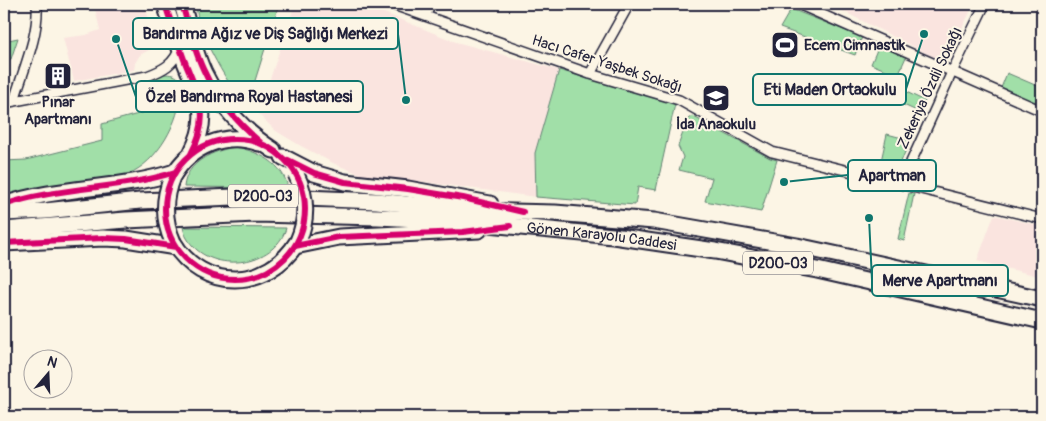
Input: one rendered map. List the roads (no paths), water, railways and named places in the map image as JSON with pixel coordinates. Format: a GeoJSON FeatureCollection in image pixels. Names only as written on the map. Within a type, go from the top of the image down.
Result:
{"type":"FeatureCollection","features":[{"type":"Feature","properties":{"kind":"main road"},"geometry":{"type":"LineString","coordinates":[[165,4],[180,48],[178,62],[196,89],[202,113],[199,139],[191,154],[174,175],[166,193],[165,210],[167,226],[175,244],[187,260],[201,270],[217,277],[234,279],[251,277],[267,272],[280,263],[296,244],[303,227],[305,204],[302,188],[296,174],[278,154],[260,142],[238,122],[211,85],[204,72],[182,4]]}},
{"type":"Feature","properties":{"kind":"main road"},"geometry":{"type":"LineString","coordinates":[[191,154],[214,142],[231,139],[248,140],[314,173],[345,182],[408,189],[463,198],[523,212]]}},
{"type":"Feature","properties":{"kind":"main road"},"geometry":{"type":"LineString","coordinates":[[4,205],[72,190],[174,175]]}},
{"type":"Feature","properties":{"kind":"main road","name":"Gönen Karayolu Caddesi"},"geometry":{"type":"LineString","coordinates":[[4,213],[45,211],[140,201],[257,196],[377,201],[472,210],[644,220],[797,246],[1042,299]]}},
{"type":"Feature","properties":{"kind":"main road","name":"Gönen Karayolu Caddesi"},"geometry":{"type":"LineString","coordinates":[[4,230],[126,220],[256,214],[378,217],[510,226],[613,236],[725,253],[817,270],[1042,321]]}},
{"type":"Feature","properties":{"kind":"main road"},"geometry":{"type":"LineString","coordinates":[[296,244],[339,236],[462,232],[510,226]]}},
{"type":"Feature","properties":{"kind":"main road"},"geometry":{"type":"LineString","coordinates":[[4,243],[126,239],[175,244]]}},
{"type":"Feature","properties":{"kind":"street"},"geometry":{"type":"LineString","coordinates":[[14,101],[34,35],[37,20],[36,4]]}},
{"type":"Feature","properties":{"kind":"street","name":"Hacı Cafer Yaşbek Sokağı"},"geometry":{"type":"LineString","coordinates":[[391,4],[590,74],[679,100],[772,152],[1042,220]]}},
{"type":"Feature","properties":{"kind":"street"},"geometry":{"type":"LineString","coordinates":[[425,16],[431,4]]}},
{"type":"Feature","properties":{"kind":"street"},"geometry":{"type":"LineString","coordinates":[[590,74],[629,4]]}},
{"type":"Feature","properties":{"kind":"street"},"geometry":{"type":"LineString","coordinates":[[798,4],[1042,112]]}},
{"type":"Feature","properties":{"kind":"street","name":"Zekeriya Özdil Sokağı"},"geometry":{"type":"LineString","coordinates":[[901,184],[984,4]]}},
{"type":"Feature","properties":{"kind":"street"},"geometry":{"type":"LineString","coordinates":[[4,103],[134,79],[162,70],[178,62]]}},
{"type":"Feature","properties":{"kind":"place","name":"Eti Maden Ortaokulu"},"geometry":{"type":"Point","coordinates":[924,34]}},
{"type":"Feature","properties":{"kind":"place","name":"Özel Bandırma Royal Hastanesi"},"geometry":{"type":"Point","coordinates":[116,39]}},
{"type":"Feature","properties":{"kind":"place","name":"Ecem Cimnastik"},"geometry":{"type":"Point","coordinates":[785,45]}},
{"type":"Feature","properties":{"kind":"place","name":"Pınar Apartmanı"},"geometry":{"type":"Point","coordinates":[58,76]}},
{"type":"Feature","properties":{"kind":"place","name":"İda Anaokulu"},"geometry":{"type":"Point","coordinates":[716,98]}},
{"type":"Feature","properties":{"kind":"place","name":"Bandırma Ağız ve Diş Sağlığı Merkezi"},"geometry":{"type":"Point","coordinates":[406,100]}},
{"type":"Feature","properties":{"kind":"place","name":"Apartman"},"geometry":{"type":"Point","coordinates":[784,182]}},
{"type":"Feature","properties":{"kind":"place","name":"Merve Apartmanı"},"geometry":{"type":"Point","coordinates":[869,218]}}]}
